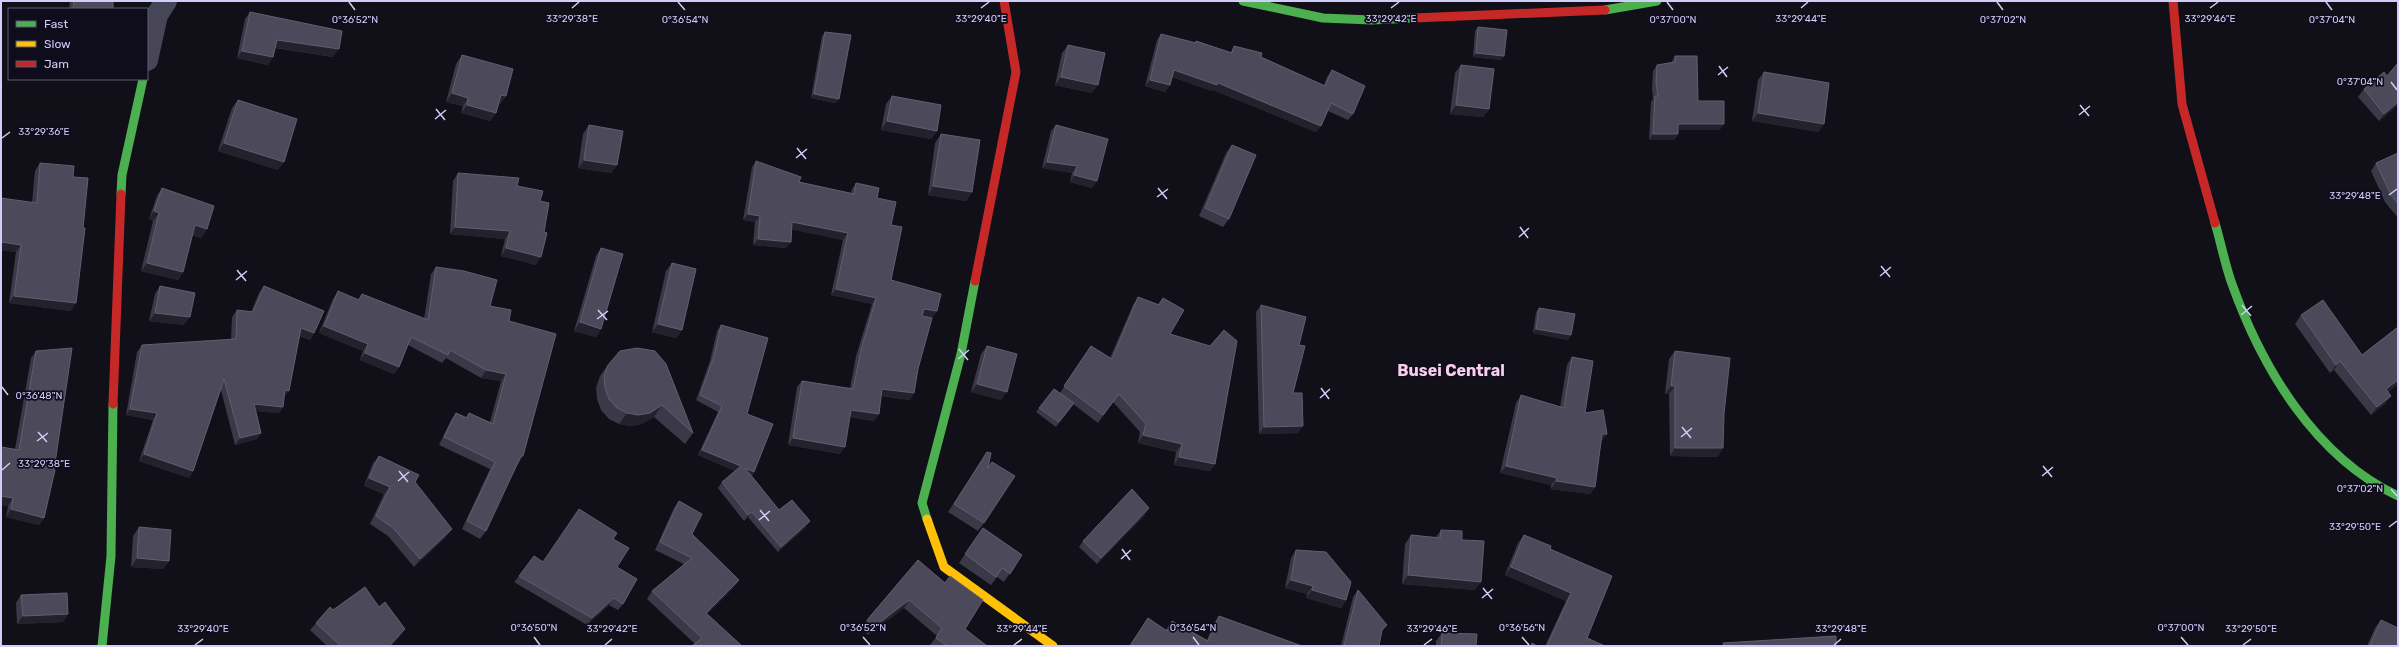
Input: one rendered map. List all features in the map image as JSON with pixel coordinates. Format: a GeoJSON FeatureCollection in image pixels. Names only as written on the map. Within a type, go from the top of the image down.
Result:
{"type":"FeatureCollection","features":[{"type":"Feature","properties":{"kind":"street"},"geometry":{"type":"LineString","coordinates":[[148,56],[157,15],[166,1]]}},
{"type":"Feature","properties":{"kind":"street"},"geometry":{"type":"LineString","coordinates":[[1004,1],[1016,72],[961,354],[922,503],[944,567],[1053,646]]}},
{"type":"Feature","properties":{"kind":"street"},"geometry":{"type":"LineString","coordinates":[[1243,1],[1323,18],[1372,20],[1607,10],[1657,1]]}},
{"type":"Feature","properties":{"kind":"street"},"geometry":{"type":"LineString","coordinates":[[2173,1],[2182,104],[2232,284],[2259,348],[2296,411],[2333,450],[2379,487],[2398,496]]}},
{"type":"Feature","properties":{"kind":"street"},"geometry":{"type":"LineString","coordinates":[[102,646],[111,556],[114,361],[122,175],[143,80]]}},
{"type":"Feature","properties":{"kind":"building"},"geometry":{"type":"Polygon","coordinates":[[[74,1],[113,1],[113,8],[73,8],[74,1]]]}},
{"type":"Feature","properties":{"kind":"building"},"geometry":{"type":"Polygon","coordinates":[[[250,12],[342,31],[339,49],[277,40],[273,57],[242,51],[250,12]]]}},
{"type":"Feature","properties":{"kind":"building"},"geometry":{"type":"Polygon","coordinates":[[[1478,27],[1507,30],[1504,56],[1476,53],[1478,27]]]}},
{"type":"Feature","properties":{"kind":"building"},"geometry":{"type":"Polygon","coordinates":[[[825,32],[851,35],[839,99],[814,94],[825,32]]]}},
{"type":"Feature","properties":{"kind":"building"},"geometry":{"type":"Polygon","coordinates":[[[1161,34],[1196,43],[1196,41],[1232,53],[1234,46],[1262,53],[1261,57],[1325,86],[1332,70],[1365,86],[1353,114],[1331,103],[1321,126],[1218,83],[1217,85],[1174,70],[1170,85],[1150,80],[1161,34]]]}},
{"type":"Feature","properties":{"kind":"building"},"geometry":{"type":"Polygon","coordinates":[[[1068,45],[1105,53],[1098,85],[1061,77],[1068,45]]]}},
{"type":"Feature","properties":{"kind":"building"},"geometry":{"type":"Polygon","coordinates":[[[462,55],[513,69],[506,96],[501,95],[496,113],[467,105],[468,98],[452,93],[462,55]]]}},
{"type":"Feature","properties":{"kind":"building"},"geometry":{"type":"Polygon","coordinates":[[[1675,56],[1697,56],[1698,101],[1724,101],[1724,124],[1678,124],[1678,134],[1653,134],[1655,96],[1658,96],[1656,83],[1657,65],[1675,62],[1675,56]]]}},
{"type":"Feature","properties":{"kind":"building"},"geometry":{"type":"Polygon","coordinates":[[[2398,63],[2398,85],[2396,87],[2398,90],[2398,102],[2384,114],[2364,89],[2384,72],[2387,76],[2398,63]]]}},
{"type":"Feature","properties":{"kind":"building"},"geometry":{"type":"Polygon","coordinates":[[[1461,65],[1494,69],[1489,109],[1456,105],[1461,65]]]}},
{"type":"Feature","properties":{"kind":"building"},"geometry":{"type":"Polygon","coordinates":[[[1764,72],[1829,83],[1824,124],[1758,113],[1764,72]]]}},
{"type":"Feature","properties":{"kind":"building"},"geometry":{"type":"Polygon","coordinates":[[[892,96],[941,105],[937,131],[887,121],[892,96]]]}},
{"type":"Feature","properties":{"kind":"building"},"geometry":{"type":"Polygon","coordinates":[[[238,100],[297,119],[284,162],[224,143],[238,100]]]}},
{"type":"Feature","properties":{"kind":"building"},"geometry":{"type":"Polygon","coordinates":[[[589,125],[623,131],[617,165],[584,160],[589,125]]]}},
{"type":"Feature","properties":{"kind":"building"},"geometry":{"type":"Polygon","coordinates":[[[1056,125],[1108,139],[1097,181],[1074,175],[1077,166],[1047,162],[1056,125]]]}},
{"type":"Feature","properties":{"kind":"building"},"geometry":{"type":"Polygon","coordinates":[[[941,134],[980,140],[972,192],[933,186],[941,134]]]}},
{"type":"Feature","properties":{"kind":"building"},"geometry":{"type":"Polygon","coordinates":[[[1232,145],[1256,155],[1229,219],[1205,208],[1232,145]]]}},
{"type":"Feature","properties":{"kind":"building"},"geometry":{"type":"Polygon","coordinates":[[[2398,153],[2398,204],[2391,195],[2376,163],[2398,153]]]}},
{"type":"Feature","properties":{"kind":"building"},"geometry":{"type":"Polygon","coordinates":[[[756,161],[801,177],[799,182],[854,194],[856,183],[879,188],[877,198],[896,202],[891,225],[902,227],[891,280],[941,294],[937,311],[924,309],[922,316],[932,318],[918,369],[914,393],[882,389],[879,414],[851,410],[845,447],[793,438],[802,381],[853,389],[861,350],[876,298],[836,289],[848,233],[792,222],[791,242],[758,239],[760,216],[748,214],[756,161]]]}},
{"type":"Feature","properties":{"kind":"building"},"geometry":{"type":"Polygon","coordinates":[[[40,163],[74,166],[73,177],[88,178],[83,228],[85,228],[76,303],[14,296],[21,245],[1,242],[1,198],[37,203],[40,163]]]}},
{"type":"Feature","properties":{"kind":"building"},"geometry":{"type":"Polygon","coordinates":[[[458,173],[519,178],[517,186],[543,191],[540,201],[549,203],[544,232],[547,233],[541,257],[506,248],[510,231],[455,227],[458,173]]]}},
{"type":"Feature","properties":{"kind":"building"},"geometry":{"type":"Polygon","coordinates":[[[162,188],[214,206],[207,229],[195,225],[183,272],[147,263],[159,213],[154,211],[162,188]]]}},
{"type":"Feature","properties":{"kind":"building"},"geometry":{"type":"Polygon","coordinates":[[[601,248],[623,254],[601,329],[580,322],[601,248]]]}},
{"type":"Feature","properties":{"kind":"building"},"geometry":{"type":"Polygon","coordinates":[[[672,263],[696,269],[682,330],[658,324],[672,263]]]}},
{"type":"Feature","properties":{"kind":"building"},"geometry":{"type":"Polygon","coordinates":[[[436,267],[464,271],[497,280],[490,306],[511,310],[509,321],[556,334],[523,456],[521,456],[486,531],[467,521],[495,462],[444,437],[456,413],[467,418],[469,413],[493,424],[506,374],[486,370],[450,350],[448,355],[411,337],[399,367],[365,353],[368,344],[324,326],[338,291],[359,300],[362,294],[428,320],[436,267]]]}},
{"type":"Feature","properties":{"kind":"building"},"geometry":{"type":"Polygon","coordinates":[[[160,286],[195,293],[190,317],[155,313],[160,286]]]}},
{"type":"Feature","properties":{"kind":"building"},"geometry":{"type":"Polygon","coordinates":[[[264,286],[324,311],[314,333],[301,328],[289,391],[285,390],[283,407],[254,404],[261,433],[240,438],[224,379],[193,471],[144,454],[157,413],[130,409],[142,345],[236,339],[237,310],[253,312],[264,286]]]}},
{"type":"Feature","properties":{"kind":"building"},"geometry":{"type":"Polygon","coordinates":[[[1138,297],[1159,305],[1163,298],[1184,310],[1170,334],[1210,346],[1224,330],[1237,341],[1215,464],[1179,457],[1182,444],[1143,435],[1146,424],[1119,394],[1103,415],[1064,386],[1091,346],[1112,359],[1138,297]]]}},
{"type":"Feature","properties":{"kind":"building"},"geometry":{"type":"Polygon","coordinates":[[[2323,300],[2362,355],[2398,327],[2398,380],[2386,389],[2391,396],[2377,407],[2340,361],[2336,365],[2301,315],[2323,300]]]}},
{"type":"Feature","properties":{"kind":"building"},"geometry":{"type":"Polygon","coordinates":[[[1261,305],[1306,317],[1299,345],[1305,346],[1293,393],[1302,393],[1303,426],[1264,427],[1261,305]]]}},
{"type":"Feature","properties":{"kind":"building"},"geometry":{"type":"Polygon","coordinates":[[[1539,308],[1575,314],[1571,335],[1536,329],[1539,308]]]}},
{"type":"Feature","properties":{"kind":"building"},"geometry":{"type":"Polygon","coordinates":[[[721,325],[768,338],[747,414],[773,424],[754,472],[745,468],[779,510],[792,500],[810,521],[781,547],[752,512],[748,515],[722,482],[741,466],[702,450],[722,406],[700,395],[714,356],[721,325]]]}},
{"type":"Feature","properties":{"kind":"building"},"geometry":{"type":"Polygon","coordinates":[[[987,346],[1017,354],[1007,392],[977,384],[987,346]]]}},
{"type":"Feature","properties":{"kind":"building"},"geometry":{"type":"Polygon","coordinates":[[[72,348],[55,470],[44,518],[11,509],[13,498],[1,496],[1,447],[19,450],[36,351],[72,348]]]}},
{"type":"Feature","properties":{"kind":"building"},"geometry":{"type":"Polygon","coordinates":[[[637,348],[655,351],[666,364],[693,433],[662,405],[650,413],[638,415],[627,413],[617,408],[609,399],[605,388],[604,376],[608,365],[620,351],[637,348]]]}},
{"type":"Feature","properties":{"kind":"building"},"geometry":{"type":"Polygon","coordinates":[[[1675,351],[1730,358],[1724,414],[1723,448],[1675,448],[1675,386],[1671,386],[1675,351]]]}},
{"type":"Feature","properties":{"kind":"building"},"geometry":{"type":"Polygon","coordinates":[[[1572,357],[1593,361],[1585,413],[1603,410],[1607,434],[1602,434],[1595,487],[1556,481],[1557,478],[1506,466],[1521,395],[1564,408],[1572,357]]]}},
{"type":"Feature","properties":{"kind":"building"},"geometry":{"type":"Polygon","coordinates":[[[1054,389],[1074,403],[1059,422],[1039,408],[1054,389]]]}},
{"type":"Feature","properties":{"kind":"building"},"geometry":{"type":"Polygon","coordinates":[[[987,452],[991,453],[988,468],[992,462],[1015,476],[984,523],[954,504],[987,452]]]}},
{"type":"Feature","properties":{"kind":"building"},"geometry":{"type":"Polygon","coordinates":[[[379,456],[419,475],[415,482],[452,529],[420,559],[393,528],[376,516],[390,487],[369,478],[379,456]]]}},
{"type":"Feature","properties":{"kind":"building"},"geometry":{"type":"Polygon","coordinates":[[[1132,489],[1149,508],[1101,558],[1083,541],[1132,489]]]}},
{"type":"Feature","properties":{"kind":"building"},"geometry":{"type":"Polygon","coordinates":[[[679,501],[702,514],[692,534],[739,580],[706,613],[742,646],[692,646],[702,638],[652,591],[692,558],[660,542],[679,501]]]}},
{"type":"Feature","properties":{"kind":"building"},"geometry":{"type":"Polygon","coordinates":[[[579,509],[617,533],[613,539],[629,548],[617,567],[637,579],[623,604],[614,598],[592,618],[519,576],[534,556],[543,562],[579,509]]]}},
{"type":"Feature","properties":{"kind":"building"},"geometry":{"type":"Polygon","coordinates":[[[139,527],[171,530],[169,561],[137,558],[139,527]]]}},
{"type":"Feature","properties":{"kind":"building"},"geometry":{"type":"Polygon","coordinates":[[[983,528],[1022,555],[1010,574],[1002,568],[996,577],[965,554],[983,528]]]}},
{"type":"Feature","properties":{"kind":"building"},"geometry":{"type":"Polygon","coordinates":[[[1441,530],[1462,531],[1462,540],[1484,541],[1481,582],[1408,575],[1411,535],[1440,538],[1441,530]]]}},
{"type":"Feature","properties":{"kind":"building"},"geometry":{"type":"Polygon","coordinates":[[[1524,535],[1551,546],[1550,549],[1612,576],[1587,638],[1605,646],[1547,646],[1571,593],[1511,567],[1524,535]]]}},
{"type":"Feature","properties":{"kind":"building"},"geometry":{"type":"Polygon","coordinates":[[[1296,550],[1326,552],[1351,582],[1346,600],[1312,590],[1313,586],[1291,580],[1296,550]]]}},
{"type":"Feature","properties":{"kind":"building"},"geometry":{"type":"Polygon","coordinates":[[[918,560],[945,583],[950,576],[983,600],[965,629],[987,646],[947,646],[936,638],[942,628],[909,600],[874,627],[867,620],[918,560]]]}},
{"type":"Feature","properties":{"kind":"building"},"geometry":{"type":"Polygon","coordinates":[[[365,587],[379,607],[385,602],[405,629],[389,646],[341,646],[316,623],[330,607],[333,610],[365,587]]]}},
{"type":"Feature","properties":{"kind":"building"},"geometry":{"type":"Polygon","coordinates":[[[1358,590],[1387,625],[1382,630],[1379,646],[1344,646],[1358,590]]]}},
{"type":"Feature","properties":{"kind":"building"},"geometry":{"type":"Polygon","coordinates":[[[67,593],[68,614],[23,616],[21,595],[67,593]]]}},
{"type":"Feature","properties":{"kind":"building"},"geometry":{"type":"Polygon","coordinates":[[[1219,616],[1302,646],[1130,646],[1148,618],[1167,631],[1172,621],[1208,641],[1219,616]]]}},
{"type":"Feature","properties":{"kind":"building"},"geometry":{"type":"Polygon","coordinates":[[[2381,620],[2398,628],[2398,646],[2370,645],[2381,620]]]}},
{"type":"Feature","properties":{"kind":"building"},"geometry":{"type":"Polygon","coordinates":[[[1442,633],[1477,634],[1476,646],[1441,646],[1442,633]]]}},
{"type":"Feature","properties":{"kind":"building"},"geometry":{"type":"Polygon","coordinates":[[[1836,636],[1836,646],[1724,646],[1723,643],[1836,636]]]}},
{"type":"Feature","properties":{"kind":"traffic: fast"},"geometry":{"type":"LineString","coordinates":[[1243,1],[1323,18],[1371,20],[1414,18]]}},
{"type":"Feature","properties":{"kind":"traffic: fast"},"geometry":{"type":"LineString","coordinates":[[1605,10],[1657,1]]}},
{"type":"Feature","properties":{"kind":"traffic: fast"},"geometry":{"type":"LineString","coordinates":[[121,194],[122,175],[143,80]]}},
{"type":"Feature","properties":{"kind":"traffic: fast"},"geometry":{"type":"LineString","coordinates":[[2215,223],[2230,277],[2244,316],[2276,378],[2295,407],[2317,434],[2341,458],[2368,479],[2398,496]]}},
{"type":"Feature","properties":{"kind":"traffic: fast"},"geometry":{"type":"LineString","coordinates":[[927,519],[922,503],[961,354],[975,281]]}},
{"type":"Feature","properties":{"kind":"traffic: fast"},"geometry":{"type":"LineString","coordinates":[[102,646],[111,556],[113,404]]}},
{"type":"Feature","properties":{"kind":"traffic: slow"},"geometry":{"type":"LineString","coordinates":[[927,519],[944,567],[1053,646]]}},
{"type":"Feature","properties":{"kind":"traffic: jam"},"geometry":{"type":"LineString","coordinates":[[975,281],[1016,72],[1004,1]]}},
{"type":"Feature","properties":{"kind":"traffic: jam"},"geometry":{"type":"LineString","coordinates":[[2173,1],[2182,104],[2215,223]]}},
{"type":"Feature","properties":{"kind":"traffic: jam"},"geometry":{"type":"LineString","coordinates":[[1414,18],[1605,10]]}},
{"type":"Feature","properties":{"kind":"traffic: jam"},"geometry":{"type":"LineString","coordinates":[[113,404],[121,194]]}},
{"type":"Feature","properties":{"kind":"district","name":"Busei Central"},"geometry":{"type":"Point","coordinates":[1451,370]}}]}
